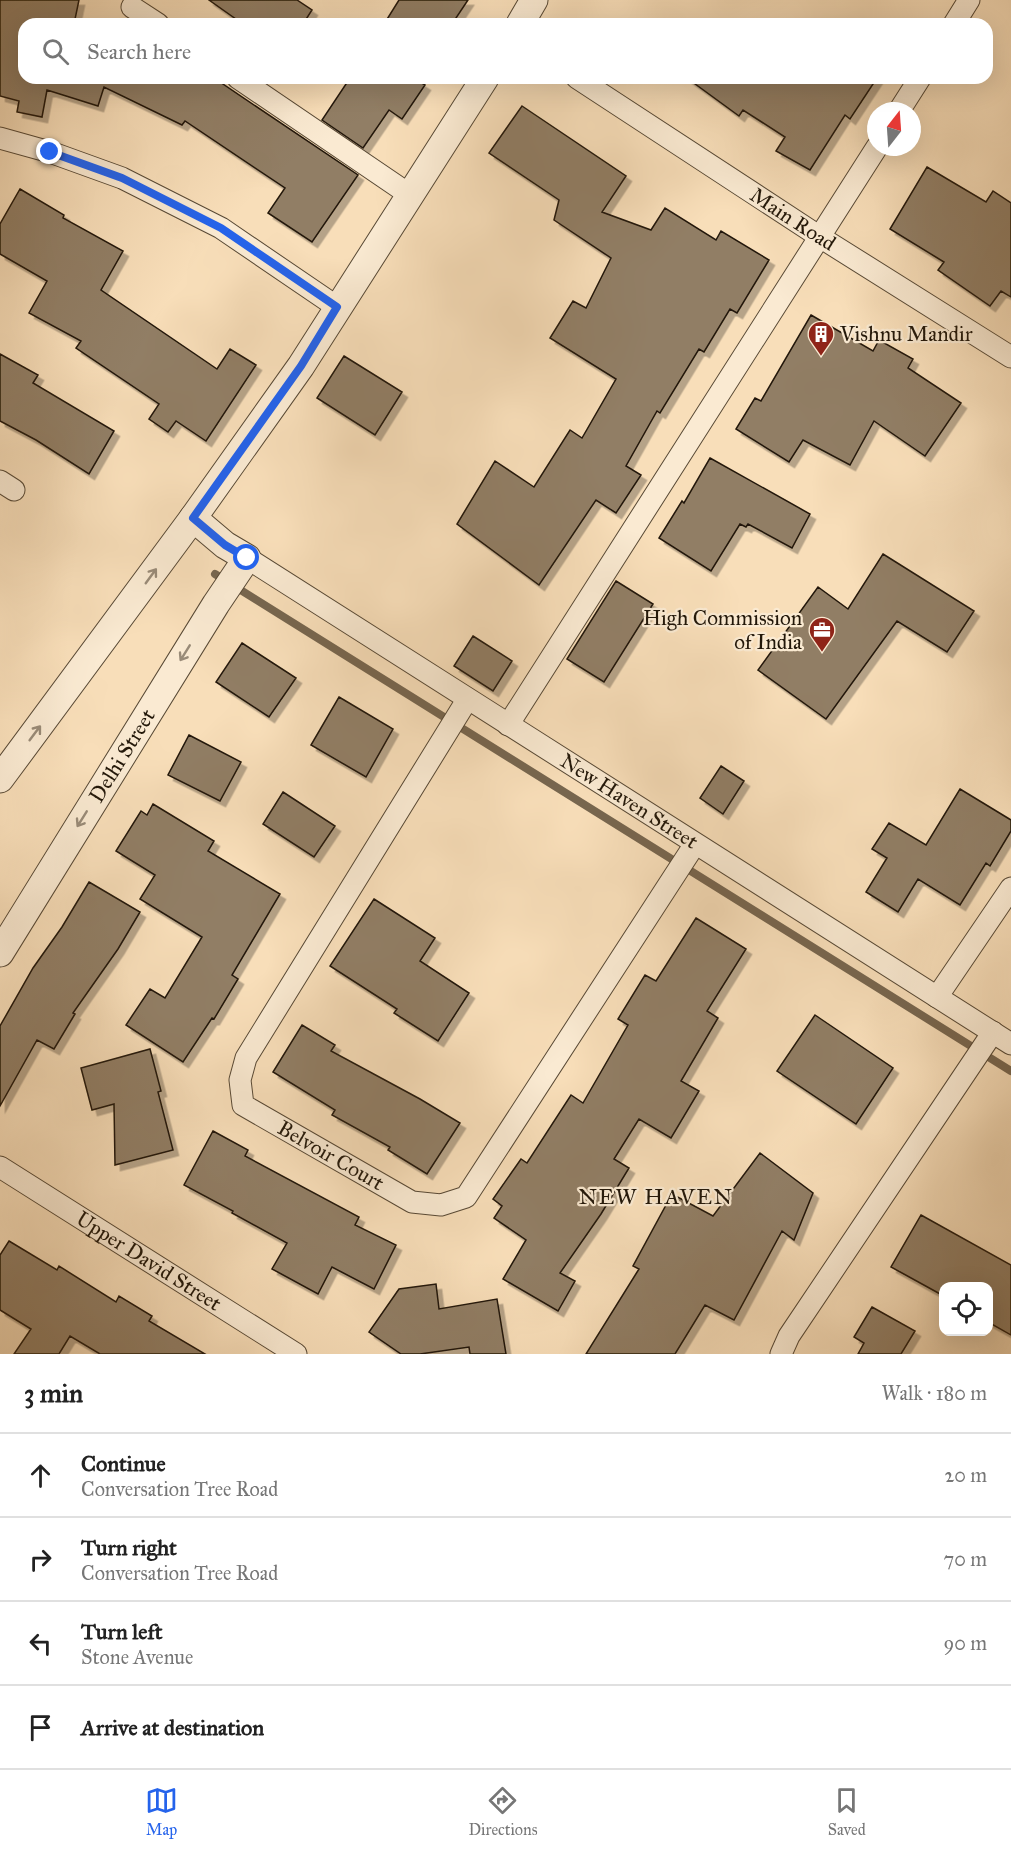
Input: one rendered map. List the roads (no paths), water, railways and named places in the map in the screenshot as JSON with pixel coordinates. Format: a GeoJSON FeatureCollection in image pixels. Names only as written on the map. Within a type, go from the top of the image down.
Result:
{"type":"FeatureCollection","features":[{"type":"Feature","properties":{"kind":"street"},"geometry":{"type":"LineString","coordinates":[[524,18],[534,0]]}},
{"type":"Feature","properties":{"kind":"street"},"geometry":{"type":"LineString","coordinates":[[958,18],[969,0]]}},
{"type":"Feature","properties":{"kind":"street"},"geometry":{"type":"LineString","coordinates":[[132,7],[149,18]]}},
{"type":"Feature","properties":{"kind":"street"},"geometry":{"type":"LineString","coordinates":[[247,84],[410,195]]}},
{"type":"Feature","properties":{"kind":"street"},"geometry":{"type":"LineString","coordinates":[[0,779],[193,518],[301,366],[481,84]]}},
{"type":"Feature","properties":{"kind":"street","name":"Main Road"},"geometry":{"type":"LineString","coordinates":[[586,84],[820,237],[1011,357]]}},
{"type":"Feature","properties":{"kind":"street"},"geometry":{"type":"LineString","coordinates":[[905,102],[916,84]]}},
{"type":"Feature","properties":{"kind":"street"},"geometry":{"type":"LineString","coordinates":[[0,138],[50,152],[122,178],[142,188],[221,228],[337,307]]}},
{"type":"Feature","properties":{"kind":"street"},"geometry":{"type":"LineString","coordinates":[[508,725],[871,156]]}},
{"type":"Feature","properties":{"kind":"street"},"geometry":{"type":"LineString","coordinates":[[193,518],[225,545],[242,565]]}},
{"type":"Feature","properties":{"kind":"street","name":"New Haven Street"},"geometry":{"type":"LineString","coordinates":[[242,565],[508,725],[937,997],[990,1036],[1011,1044]]}},
{"type":"Feature","properties":{"kind":"street","name":"Delhi Street"},"geometry":{"type":"LineString","coordinates":[[0,953],[242,565]]}},
{"type":"Feature","properties":{"kind":"street","name":"Belvoir Court"},"geometry":{"type":"LineString","coordinates":[[467,700],[246,1058],[240,1080],[243,1105],[412,1202],[441,1205],[466,1197],[695,844]]}},
{"type":"Feature","properties":{"kind":"street"},"geometry":{"type":"LineString","coordinates":[[937,997],[1011,888]]}},
{"type":"Feature","properties":{"kind":"street"},"geometry":{"type":"LineString","coordinates":[[781,1354],[789,1336],[990,1036]]}},
{"type":"Feature","properties":{"kind":"street","name":"Upper David Street"},"geometry":{"type":"LineString","coordinates":[[0,1167],[296,1354]]}},
{"type":"Feature","properties":{"kind":"waterway"},"geometry":{"type":"LineString","coordinates":[[215,574],[1011,1071]]}},
{"type":"Feature","properties":{"kind":"place","name":"Vishnu Mandir"},"geometry":{"type":"Point","coordinates":[821,357]}},
{"type":"Feature","properties":{"kind":"place","name":"High Commission of India"},"geometry":{"type":"Point","coordinates":[822,653]}},
{"type":"Feature","properties":{"kind":"district","name":"NEW HAVEN"},"geometry":{"type":"Point","coordinates":[656,1196]}}]}
